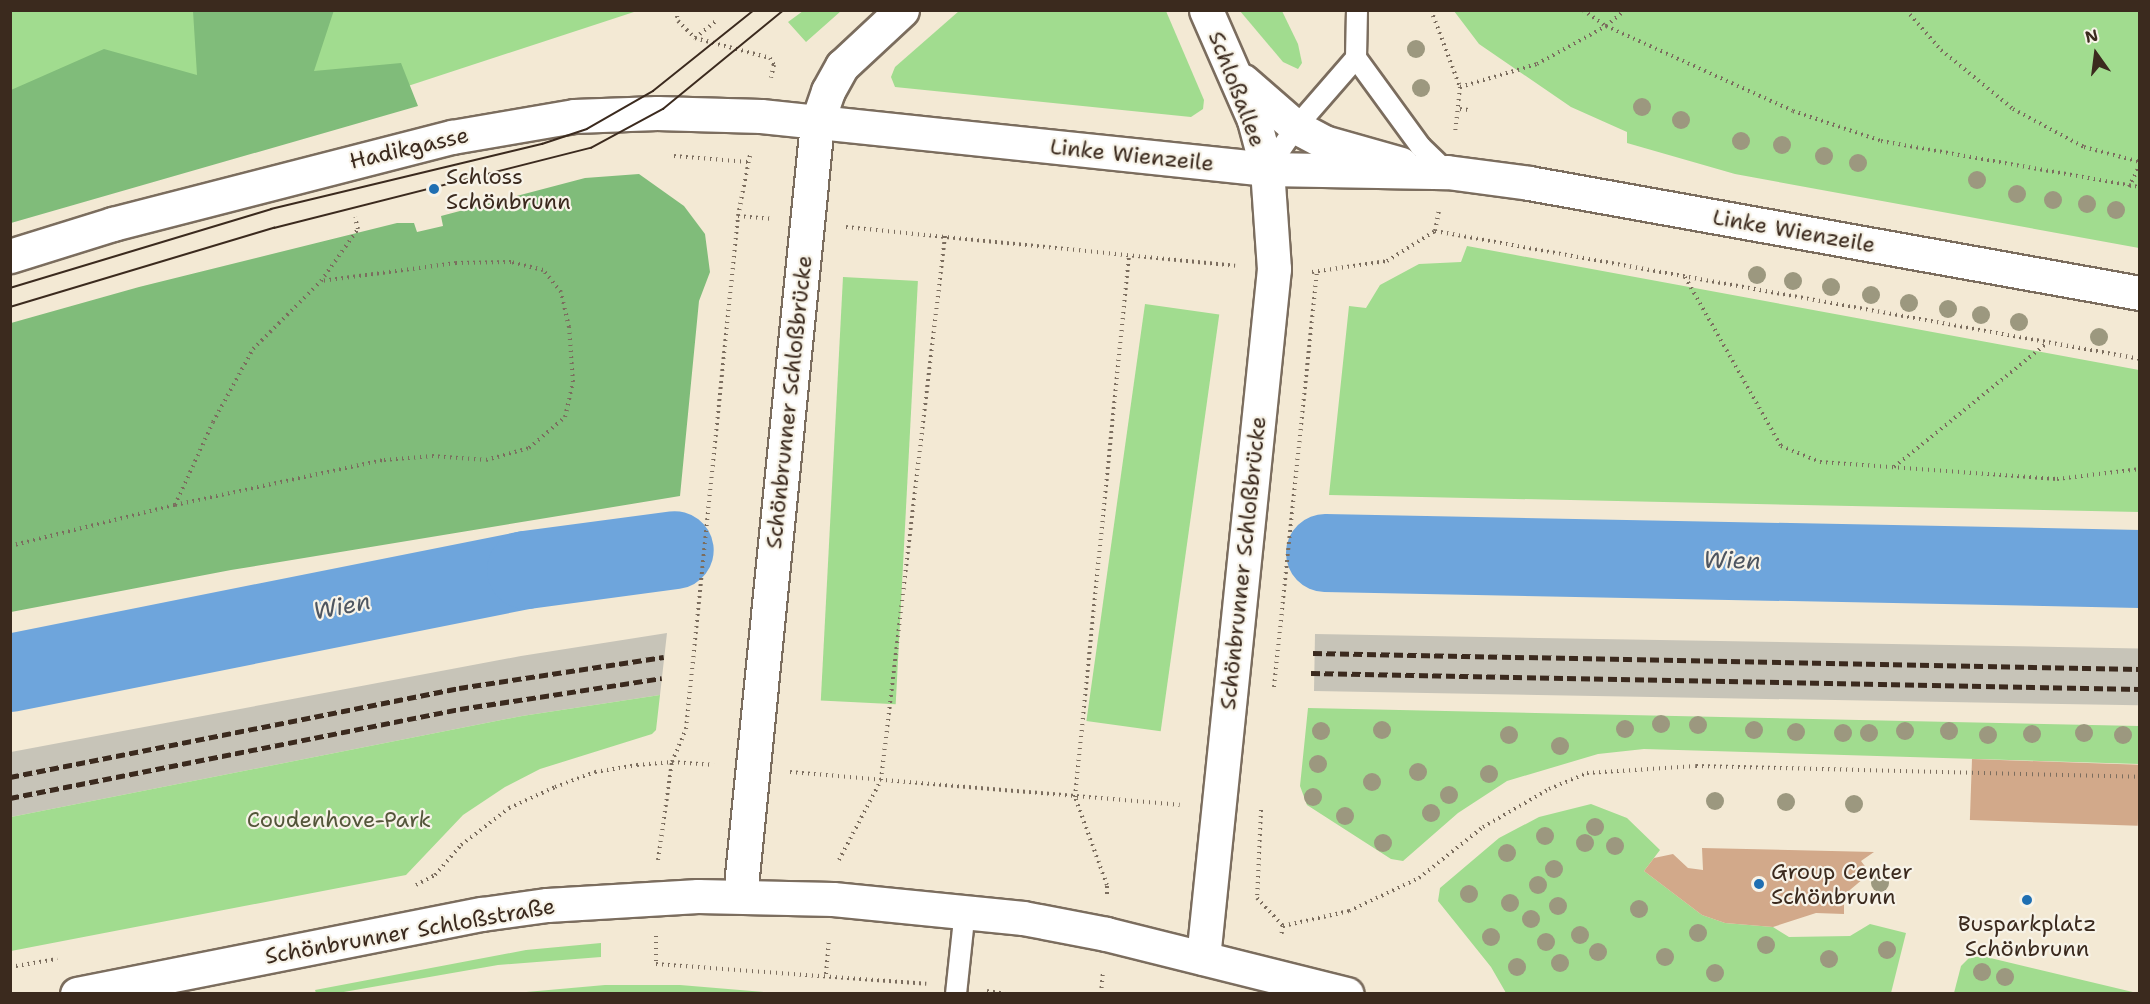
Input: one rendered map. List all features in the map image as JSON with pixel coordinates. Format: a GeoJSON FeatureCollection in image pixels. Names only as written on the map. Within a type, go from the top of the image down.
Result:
{"type":"FeatureCollection","features":[{"type":"Feature","properties":{"kind":"main road"},"geometry":{"type":"LineString","coordinates":[[817,123],[828,91],[842,66],[902,10]]}},
{"type":"Feature","properties":{"kind":"main road","name":"Schloßallee"},"geometry":{"type":"LineString","coordinates":[[1206,10],[1235,73],[1267,169]]}},
{"type":"Feature","properties":{"kind":"main road","name":"Linke Wienzeile"},"geometry":{"type":"LineString","coordinates":[[1235,73],[1296,127],[1357,154],[1447,172],[1529,183],[2139,293]]}},
{"type":"Feature","properties":{"kind":"main road","name":"Hadikgasse"},"geometry":{"type":"LineString","coordinates":[[10,256],[257,185],[513,125],[620,113],[761,116],[817,123]]}},
{"type":"Feature","properties":{"kind":"main road","name":"Linke Wienzeile"},"geometry":{"type":"LineString","coordinates":[[817,123],[1267,169],[1447,172]]}},
{"type":"Feature","properties":{"kind":"main road","name":"Schönbrunner Schloßbrücke"},"geometry":{"type":"LineString","coordinates":[[740,897],[751,768],[817,123]]}},
{"type":"Feature","properties":{"kind":"main road","name":"Schönbrunner Schloßbrücke"},"geometry":{"type":"LineString","coordinates":[[1203,958],[1274,268],[1267,169]]}},
{"type":"Feature","properties":{"kind":"main road","name":"Schönbrunner Schloßstraße"},"geometry":{"type":"LineString","coordinates":[[77,993],[482,914],[611,900],[740,897],[833,899],[965,910],[1106,934],[1347,993]]}},
{"type":"Feature","properties":{"kind":"lane"},"geometry":{"type":"LineString","coordinates":[[1357,10],[1356,58],[1421,147],[1447,172]]}},
{"type":"Feature","properties":{"kind":"lane"},"geometry":{"type":"LineString","coordinates":[[1267,169],[1296,127],[1356,58]]}},
{"type":"Feature","properties":{"kind":"lane"},"geometry":{"type":"LineString","coordinates":[[956,993],[965,910]]}},
{"type":"Feature","properties":{"kind":"path"},"geometry":{"type":"LineString","coordinates":[[1431,10],[1460,87],[1460,109],[1436,231]]}},
{"type":"Feature","properties":{"kind":"path"},"geometry":{"type":"LineString","coordinates":[[1583,10],[1606,26],[1793,111],[1881,141],[2139,188]]}},
{"type":"Feature","properties":{"kind":"path"},"geometry":{"type":"LineString","coordinates":[[1460,87],[1537,64],[1606,26],[1625,10]]}},
{"type":"Feature","properties":{"kind":"path"},"geometry":{"type":"LineString","coordinates":[[1906,10],[1941,50],[2013,109],[2084,147],[2139,163],[2129,187]]}},
{"type":"Feature","properties":{"kind":"path"},"geometry":{"type":"LineString","coordinates":[[694,38],[715,22]]}},
{"type":"Feature","properties":{"kind":"path"},"geometry":{"type":"LineString","coordinates":[[1460,109],[1469,110]]}},
{"type":"Feature","properties":{"kind":"path"},"geometry":{"type":"LineString","coordinates":[[668,155],[748,162]]}},
{"type":"Feature","properties":{"kind":"path"},"geometry":{"type":"LineString","coordinates":[[672,762],[686,729],[738,216],[1317,273],[1387,261],[1436,231],[2139,359]]}},
{"type":"Feature","properties":{"kind":"path"},"geometry":{"type":"LineString","coordinates":[[175,505],[213,422],[254,349],[321,281],[358,230],[355,217]]}},
{"type":"Feature","properties":{"kind":"path"},"geometry":{"type":"LineString","coordinates":[[826,974],[839,855],[881,780],[945,236]]}},
{"type":"Feature","properties":{"kind":"path"},"geometry":{"type":"LineString","coordinates":[[1101,993],[1107,885],[1075,797],[1130,255]]}},
{"type":"Feature","properties":{"kind":"path"},"geometry":{"type":"LineString","coordinates":[[10,546],[175,505],[384,460],[432,456],[486,460],[529,448],[565,417],[573,382],[569,327],[561,292],[543,270],[511,262],[456,263],[321,281]]}},
{"type":"Feature","properties":{"kind":"path"},"geometry":{"type":"LineString","coordinates":[[1273,694],[1317,273]]}},
{"type":"Feature","properties":{"kind":"path"},"geometry":{"type":"LineString","coordinates":[[1685,276],[1780,446],[1820,462],[2057,479],[2139,470]]}},
{"type":"Feature","properties":{"kind":"path"},"geometry":{"type":"LineString","coordinates":[[1893,468],[2048,343]]}},
{"type":"Feature","properties":{"kind":"path"},"geometry":{"type":"LineString","coordinates":[[410,889],[435,875],[461,845],[509,808],[595,772],[672,762],[1261,811]]}},
{"type":"Feature","properties":{"kind":"path"},"geometry":{"type":"LineString","coordinates":[[1283,926],[1349,911],[1419,878],[1483,827],[1549,789],[1587,772],[1696,766],[2139,777]]}},
{"type":"Feature","properties":{"kind":"path"},"geometry":{"type":"LineString","coordinates":[[1262,800],[1257,897],[1283,926]]}},
{"type":"Feature","properties":{"kind":"path"},"geometry":{"type":"LineString","coordinates":[[1272,975],[1283,926]]}},
{"type":"Feature","properties":{"kind":"path"},"geometry":{"type":"LineString","coordinates":[[10,967],[68,956]]}},
{"type":"Feature","properties":{"kind":"shaded area"},"geometry":{"type":"Polygon","coordinates":[[[667,633],[660,695],[522,716],[11,817],[11,752],[521,656],[667,633]]]}},
{"type":"Feature","properties":{"kind":"shaded area"},"geometry":{"type":"Polygon","coordinates":[[[1315,634],[2139,648],[2138,705],[1314,691],[1315,634]]]}},
{"type":"Feature","properties":{"kind":"green space"},"geometry":{"type":"Polygon","coordinates":[[[334,10],[314,71],[401,63],[418,106],[11,223],[11,90],[104,49],[197,75],[193,11],[334,10]]]}},
{"type":"Feature","properties":{"kind":"green space"},"geometry":{"type":"Polygon","coordinates":[[[10,11],[637,11],[11,216],[10,11]]]}},
{"type":"Feature","properties":{"kind":"green space"},"geometry":{"type":"Polygon","coordinates":[[[803,11],[841,11],[806,42],[788,22],[803,11]]]}},
{"type":"Feature","properties":{"kind":"green space"},"geometry":{"type":"Polygon","coordinates":[[[959,11],[1166,11],[1204,100],[1203,109],[1191,117],[895,87],[891,77],[895,67],[959,11]]]}},
{"type":"Feature","properties":{"kind":"green space"},"geometry":{"type":"Polygon","coordinates":[[[1240,11],[1282,11],[1298,44],[1302,63],[1298,69],[1283,62],[1240,11]]]}},
{"type":"Feature","properties":{"kind":"green space"},"geometry":{"type":"Polygon","coordinates":[[[1454,11],[2139,11],[2139,248],[1735,174],[1627,143],[1627,132],[1571,107],[1479,44],[1454,11]]]}},
{"type":"Feature","properties":{"kind":"green space"},"geometry":{"type":"Polygon","coordinates":[[[639,174],[684,206],[705,234],[710,272],[699,301],[680,496],[231,570],[11,612],[11,323],[139,287],[397,223],[414,223],[417,232],[443,226],[441,216],[585,178],[639,174]]]}},
{"type":"Feature","properties":{"kind":"green space"},"geometry":{"type":"Polygon","coordinates":[[[1467,246],[2139,370],[2139,512],[1329,495],[1349,306],[1366,308],[1380,285],[1419,264],[1461,262],[1467,246]]]}},
{"type":"Feature","properties":{"kind":"green space"},"geometry":{"type":"Polygon","coordinates":[[[843,277],[918,281],[896,704],[821,700],[843,277]]]}},
{"type":"Feature","properties":{"kind":"green space"},"geometry":{"type":"Polygon","coordinates":[[[1145,304],[1219,314],[1161,731],[1086,721],[1145,304]]]}},
{"type":"Feature","properties":{"kind":"green space","name":"Coudenhove-Park"},"geometry":{"type":"Polygon","coordinates":[[[660,695],[656,730],[652,734],[540,769],[505,787],[463,815],[406,875],[11,951],[11,817],[522,716],[660,695]]]}},
{"type":"Feature","properties":{"kind":"green space"},"geometry":{"type":"Polygon","coordinates":[[[1308,708],[2139,726],[2139,764],[1644,749],[1598,754],[1507,781],[1458,813],[1403,861],[1391,859],[1307,805],[1300,786],[1308,708]]]}},
{"type":"Feature","properties":{"kind":"green space"},"geometry":{"type":"Polygon","coordinates":[[[1591,804],[1627,818],[1660,850],[1644,871],[1702,915],[1725,923],[1773,927],[1789,937],[1850,936],[1870,924],[1906,933],[1891,993],[1506,993],[1491,967],[1438,901],[1440,888],[1499,838],[1539,817],[1591,804]]]}},
{"type":"Feature","properties":{"kind":"green space"},"geometry":{"type":"Polygon","coordinates":[[[601,943],[601,957],[498,965],[338,993],[316,993],[315,990],[526,950],[601,943]]]}},
{"type":"Feature","properties":{"kind":"green space"},"geometry":{"type":"Polygon","coordinates":[[[1982,956],[2137,993],[1954,993],[1961,966],[1969,958],[1982,956]]]}},
{"type":"Feature","properties":{"kind":"green space"},"geometry":{"type":"Polygon","coordinates":[[[605,985],[680,985],[775,993],[515,993],[605,985]]]}},
{"type":"Feature","properties":{"kind":"building"},"geometry":{"type":"Polygon","coordinates":[[[1972,759],[2140,765],[2138,826],[1970,820],[1972,759]]]}},
{"type":"Feature","properties":{"kind":"building","name":"Group Center Schönbrunn"},"geometry":{"type":"Polygon","coordinates":[[[1702,848],[1874,852],[1861,861],[1870,873],[1844,895],[1844,914],[1816,913],[1773,927],[1725,923],[1702,915],[1644,871],[1654,858],[1673,854],[1688,868],[1703,870],[1702,848]]]}},
{"type":"Feature","properties":{"kind":"waterway","name":"Wien"},"geometry":{"type":"LineString","coordinates":[[10,673],[526,570],[675,550]]}},
{"type":"Feature","properties":{"kind":"waterway","name":"Wien"},"geometry":{"type":"LineString","coordinates":[[1325,553],[2140,569]]}},
{"type":"Feature","properties":{"kind":"tram line"},"geometry":{"type":"LineString","coordinates":[[10,288],[271,209],[542,144],[587,129],[653,91],[754,10]]}},
{"type":"Feature","properties":{"kind":"tram line"},"geometry":{"type":"LineString","coordinates":[[10,307],[274,228],[591,148],[663,109],[784,10]]}},
{"type":"Feature","properties":{"kind":"railway"},"geometry":{"type":"LineString","coordinates":[[1313,653],[2140,669]]}},
{"type":"Feature","properties":{"kind":"railway"},"geometry":{"type":"LineString","coordinates":[[10,777],[459,688],[664,657]]}},
{"type":"Feature","properties":{"kind":"railway"},"geometry":{"type":"LineString","coordinates":[[1311,673],[2140,689]]}},
{"type":"Feature","properties":{"kind":"railway"},"geometry":{"type":"LineString","coordinates":[[10,798],[460,709],[662,678]]}},
{"type":"Feature","properties":{"kind":"place","name":"Schloss Schönbrunn"},"geometry":{"type":"Point","coordinates":[434,189]}},
{"type":"Feature","properties":{"kind":"place","name":"Group Center Schönbrunn"},"geometry":{"type":"Point","coordinates":[1759,884]}},
{"type":"Feature","properties":{"kind":"place","name":"Busparkplatz Schönbrunn"},"geometry":{"type":"Point","coordinates":[2027,900]}}]}
